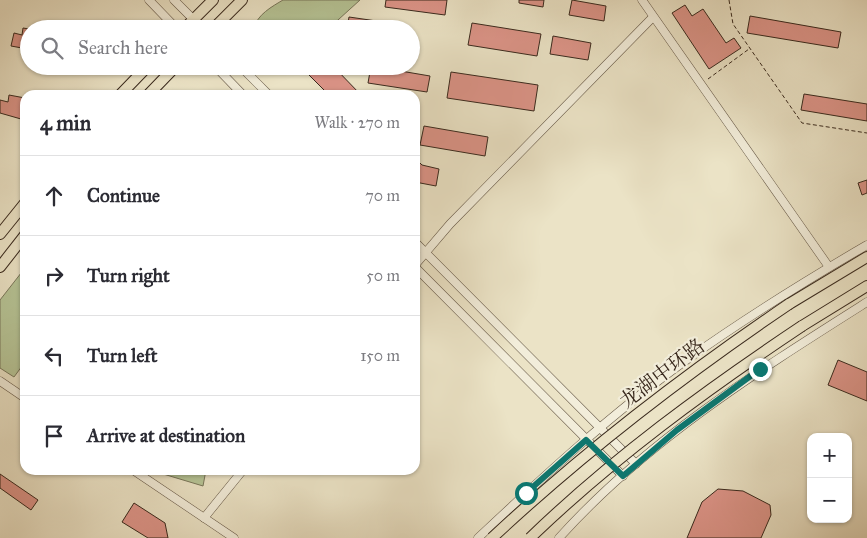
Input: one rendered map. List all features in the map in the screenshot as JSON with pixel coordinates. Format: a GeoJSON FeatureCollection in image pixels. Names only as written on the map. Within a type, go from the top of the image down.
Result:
{"type":"FeatureCollection","features":[{"type":"Feature","properties":{"kind":"main road"},"geometry":{"type":"LineString","coordinates":[[193,20],[213,0]]}},
{"type":"Feature","properties":{"kind":"main road"},"geometry":{"type":"LineString","coordinates":[[222,20],[242,0]]}},
{"type":"Feature","properties":{"kind":"main road"},"geometry":{"type":"LineString","coordinates":[[125,90],[139,75]]}},
{"type":"Feature","properties":{"kind":"main road"},"geometry":{"type":"LineString","coordinates":[[153,90],[167,75]]}},
{"type":"Feature","properties":{"kind":"main road"},"geometry":{"type":"LineString","coordinates":[[0,234],[20,210]]}},
{"type":"Feature","properties":{"kind":"main road"},"geometry":{"type":"LineString","coordinates":[[0,267],[20,241]]}},
{"type":"Feature","properties":{"kind":"main road","name":"龙湖中环路"},"geometry":{"type":"LineString","coordinates":[[492,538],[562,473],[644,408],[789,304],[867,257]]}},
{"type":"Feature","properties":{"kind":"main road","name":"龙湖中环路"},"geometry":{"type":"LineString","coordinates":[[530,538],[643,439],[722,381],[802,326],[867,286]]}},
{"type":"Feature","properties":{"kind":"street"},"geometry":{"type":"LineString","coordinates":[[149,0],[168,20]]}},
{"type":"Feature","properties":{"kind":"street"},"geometry":{"type":"LineString","coordinates":[[174,0],[193,20]]}},
{"type":"Feature","properties":{"kind":"street"},"geometry":{"type":"LineString","coordinates":[[642,0],[829,267]]}},
{"type":"Feature","properties":{"kind":"street"},"geometry":{"type":"LineString","coordinates":[[420,260],[450,224],[653,17]]}},
{"type":"Feature","properties":{"kind":"street"},"geometry":{"type":"LineString","coordinates":[[224,75],[238,90]]}},
{"type":"Feature","properties":{"kind":"street"},"geometry":{"type":"LineString","coordinates":[[249,75],[264,90]]}},
{"type":"Feature","properties":{"kind":"street"},"geometry":{"type":"LineString","coordinates":[[478,538],[600,428],[684,362],[773,300],[867,245]]}},
{"type":"Feature","properties":{"kind":"street"},"geometry":{"type":"LineString","coordinates":[[420,247],[636,464]]}},
{"type":"Feature","properties":{"kind":"street"},"geometry":{"type":"LineString","coordinates":[[420,271],[623,476]]}},
{"type":"Feature","properties":{"kind":"street"},"geometry":{"type":"LineString","coordinates":[[559,538],[590,504],[677,430],[760,369],[867,302]]}},
{"type":"Feature","properties":{"kind":"street"},"geometry":{"type":"LineString","coordinates":[[0,381],[20,395]]}},
{"type":"Feature","properties":{"kind":"street"},"geometry":{"type":"LineString","coordinates":[[140,475],[234,538]]}},
{"type":"Feature","properties":{"kind":"street"},"geometry":{"type":"LineString","coordinates":[[204,518],[239,475]]}},
{"type":"Feature","properties":{"kind":"path"},"geometry":{"type":"LineString","coordinates":[[729,0],[733,24],[802,123],[867,133]]}},
{"type":"Feature","properties":{"kind":"path"},"geometry":{"type":"LineString","coordinates":[[701,84],[749,49]]}},
{"type":"Feature","properties":{"kind":"green space"},"geometry":{"type":"Polygon","coordinates":[[[283,0],[360,0],[338,20],[257,20],[270,8],[283,0]]]}},
{"type":"Feature","properties":{"kind":"green space"},"geometry":{"type":"Polygon","coordinates":[[[20,274],[20,369],[14,377],[0,368],[0,300],[20,274]]]}},
{"type":"Feature","properties":{"kind":"green space"},"geometry":{"type":"Polygon","coordinates":[[[167,475],[205,475],[203,486],[167,475]]]}},
{"type":"Feature","properties":{"kind":"building"},"geometry":{"type":"Polygon","coordinates":[[[386,0],[447,0],[445,15],[385,7],[386,0]]]}},
{"type":"Feature","properties":{"kind":"building"},"geometry":{"type":"Polygon","coordinates":[[[519,0],[544,0],[543,7],[519,3],[519,0]]]}},
{"type":"Feature","properties":{"kind":"building"},"geometry":{"type":"Polygon","coordinates":[[[572,0],[606,6],[604,21],[569,15],[572,0]]]}},
{"type":"Feature","properties":{"kind":"building"},"geometry":{"type":"Polygon","coordinates":[[[685,5],[692,16],[703,9],[726,43],[734,38],[741,48],[709,69],[672,13],[685,5]]]}},
{"type":"Feature","properties":{"kind":"building"},"geometry":{"type":"Polygon","coordinates":[[[750,16],[841,32],[838,48],[747,33],[750,16]]]}},
{"type":"Feature","properties":{"kind":"building"},"geometry":{"type":"Polygon","coordinates":[[[349,17],[370,20],[348,20],[349,17]]]}},
{"type":"Feature","properties":{"kind":"building"},"geometry":{"type":"Polygon","coordinates":[[[472,23],[541,34],[537,56],[468,45],[472,23]]]}},
{"type":"Feature","properties":{"kind":"building"},"geometry":{"type":"Polygon","coordinates":[[[14,33],[20,34],[20,48],[11,46],[14,33]]]}},
{"type":"Feature","properties":{"kind":"building"},"geometry":{"type":"Polygon","coordinates":[[[553,36],[591,43],[588,60],[550,54],[553,36]]]}},
{"type":"Feature","properties":{"kind":"building"},"geometry":{"type":"Polygon","coordinates":[[[451,72],[538,85],[534,111],[447,98],[451,72]]]}},
{"type":"Feature","properties":{"kind":"building"},"geometry":{"type":"Polygon","coordinates":[[[420,74],[430,76],[427,92],[368,83],[369,75],[420,74]]]}},
{"type":"Feature","properties":{"kind":"building"},"geometry":{"type":"Polygon","coordinates":[[[309,75],[342,75],[356,90],[324,90],[309,75]]]}},
{"type":"Feature","properties":{"kind":"building"},"geometry":{"type":"Polygon","coordinates":[[[804,94],[867,104],[867,121],[801,110],[804,94]]]}},
{"type":"Feature","properties":{"kind":"building"},"geometry":{"type":"Polygon","coordinates":[[[9,95],[20,97],[20,119],[0,113],[0,100],[8,102],[9,95]]]}},
{"type":"Feature","properties":{"kind":"building"},"geometry":{"type":"Polygon","coordinates":[[[424,126],[488,137],[485,156],[420,145],[424,126]]]}},
{"type":"Feature","properties":{"kind":"building"},"geometry":{"type":"Polygon","coordinates":[[[420,163],[439,169],[436,186],[420,183],[420,163]]]}},
{"type":"Feature","properties":{"kind":"building"},"geometry":{"type":"Polygon","coordinates":[[[867,180],[867,193],[862,195],[858,183],[867,180]]]}},
{"type":"Feature","properties":{"kind":"building"},"geometry":{"type":"Polygon","coordinates":[[[838,360],[867,372],[867,401],[828,385],[838,360]]]}},
{"type":"Feature","properties":{"kind":"building"},"geometry":{"type":"Polygon","coordinates":[[[0,474],[38,500],[31,510],[0,488],[0,474]]]}},
{"type":"Feature","properties":{"kind":"building"},"geometry":{"type":"Polygon","coordinates":[[[718,489],[743,491],[770,505],[771,515],[761,538],[687,538],[702,502],[718,489]]]}},
{"type":"Feature","properties":{"kind":"building"},"geometry":{"type":"Polygon","coordinates":[[[134,503],[165,523],[168,538],[148,538],[122,522],[134,503]]]}},
{"type":"Feature","properties":{"kind":"route"},"geometry":{"type":"LineString","coordinates":[[526,493],[586,440],[623,476],[677,430],[760,369]]}}]}
